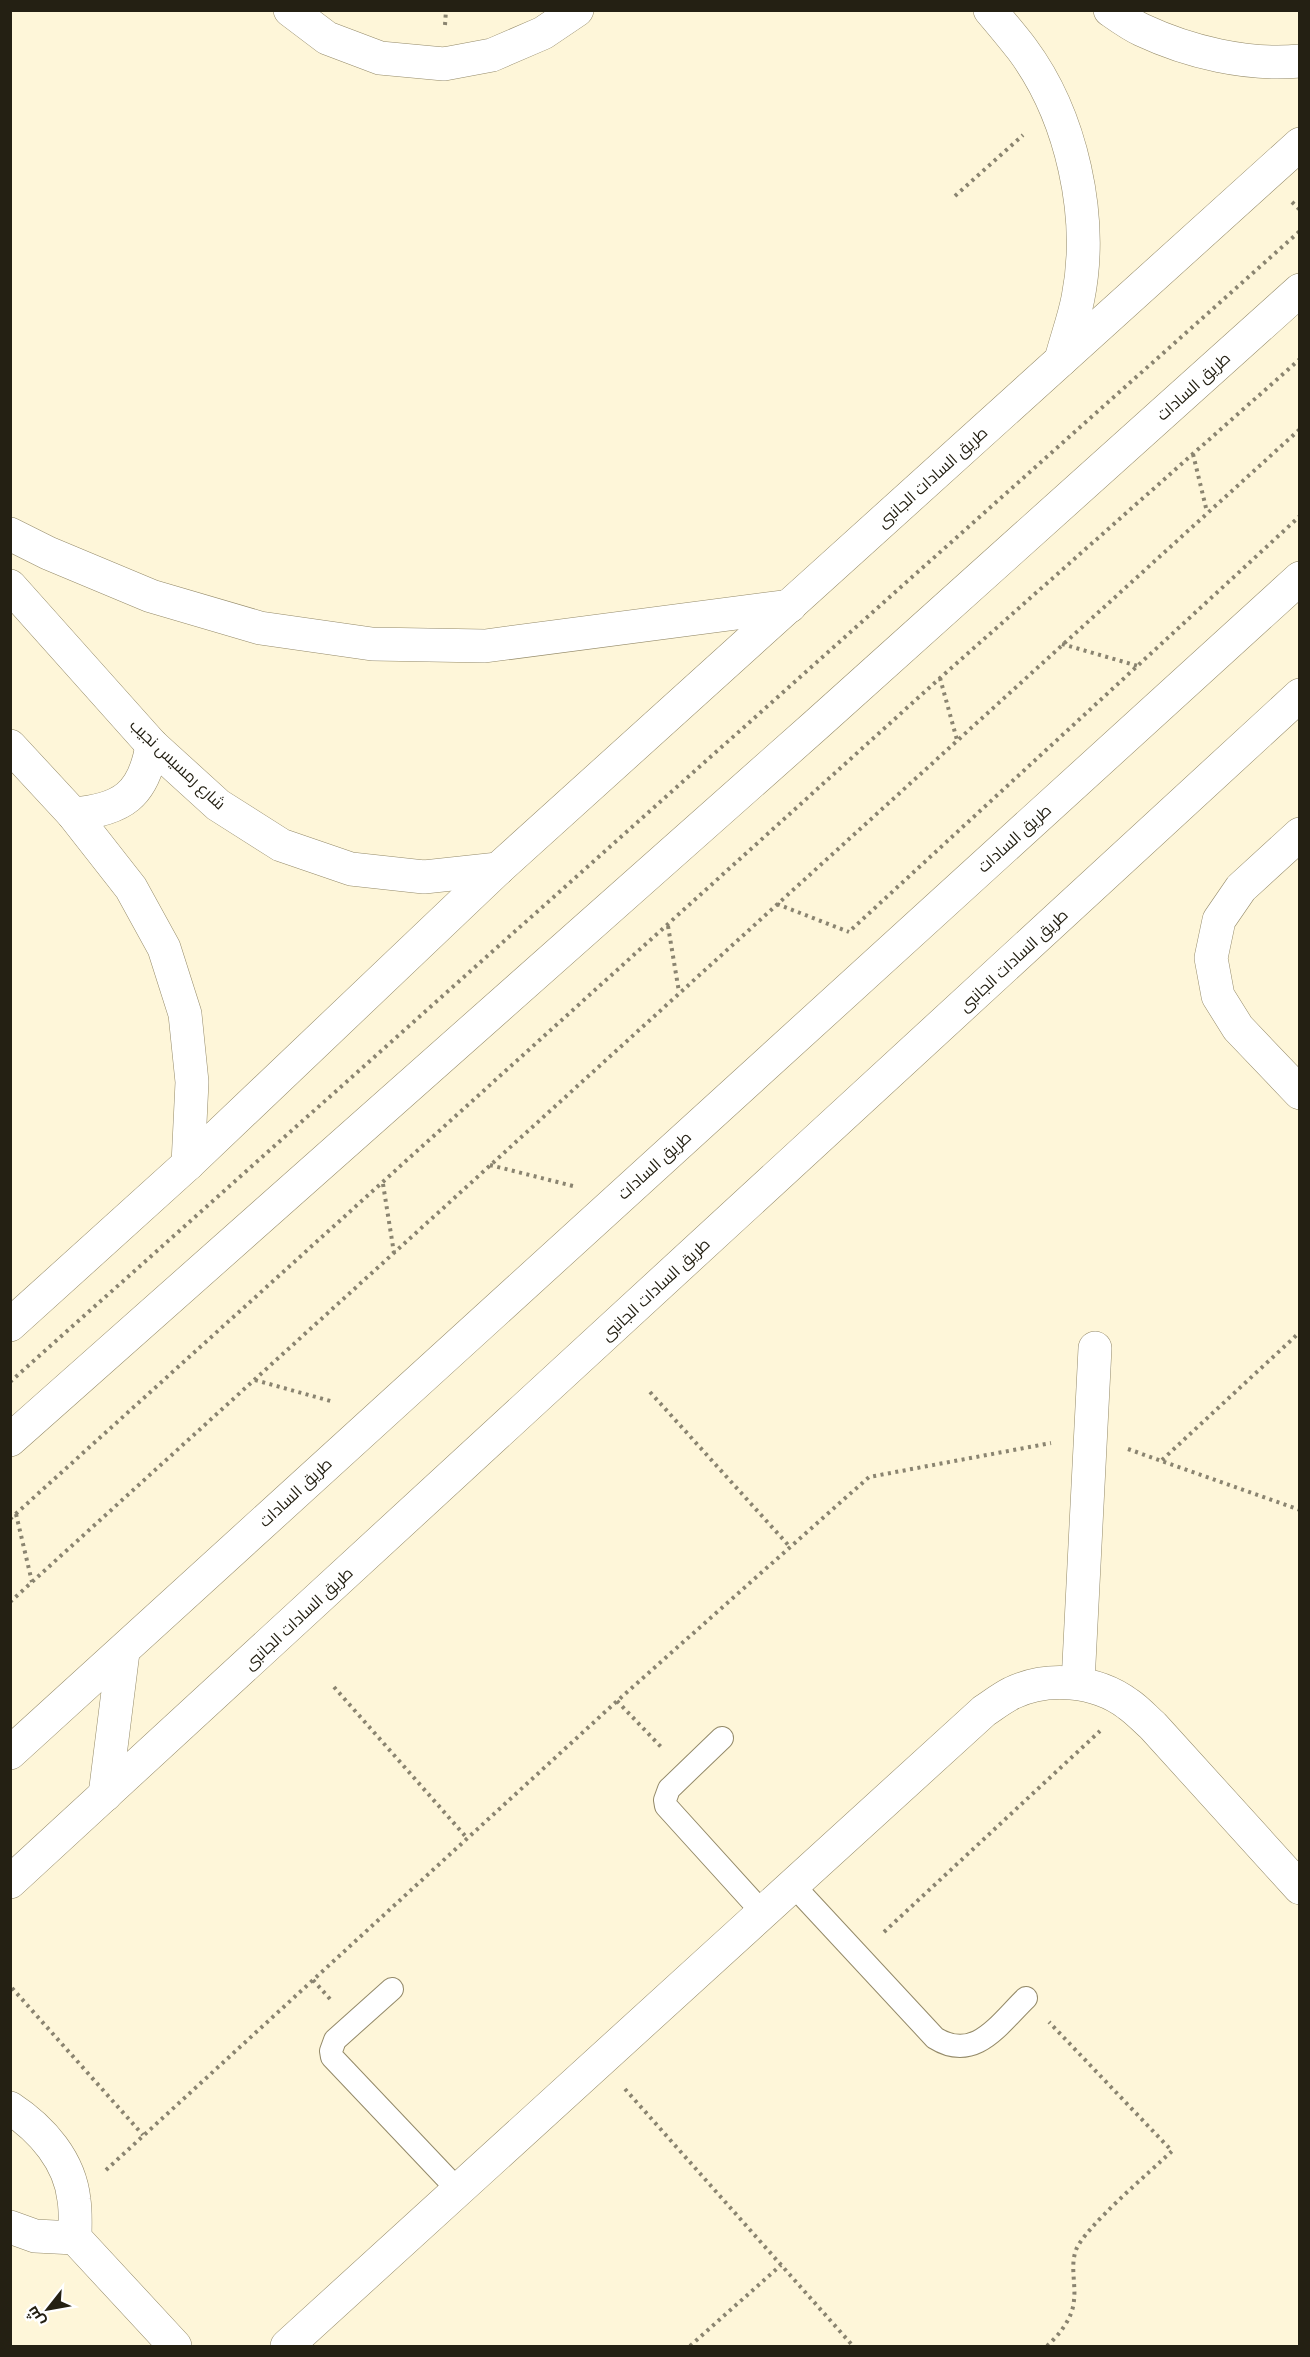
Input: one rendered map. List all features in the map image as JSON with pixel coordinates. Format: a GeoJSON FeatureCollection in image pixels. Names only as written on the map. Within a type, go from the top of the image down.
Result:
{"type":"FeatureCollection","features":[{"type":"Feature","properties":{"kind":"street"},"geometry":{"type":"LineString","coordinates":[[290,10],[327,38],[380,58],[444,64],[492,55],[543,33],[577,10]]}},
{"type":"Feature","properties":{"kind":"street"},"geometry":{"type":"LineString","coordinates":[[990,10],[1023,51],[1055,107],[1076,169],[1084,233],[1078,297],[1061,360]]}},
{"type":"Feature","properties":{"kind":"street"},"geometry":{"type":"LineString","coordinates":[[1110,10],[1141,30],[1209,54],[1280,63],[1299,62]]}},
{"type":"Feature","properties":{"kind":"street","name":"طريق السادات الجانبى"},"geometry":{"type":"LineString","coordinates":[[10,1325],[188,1164],[498,869],[1299,144]]}},
{"type":"Feature","properties":{"kind":"street","name":"طريق السادات"},"geometry":{"type":"LineString","coordinates":[[10,1440],[816,725],[1299,290]]}},
{"type":"Feature","properties":{"kind":"street"},"geometry":{"type":"LineString","coordinates":[[10,534],[48,553],[151,596],[260,628],[372,644],[485,646],[790,606]]}},
{"type":"Feature","properties":{"kind":"street","name":"طريق السادات"},"geometry":{"type":"LineString","coordinates":[[10,1753],[1299,578]]}},
{"type":"Feature","properties":{"kind":"street","name":"شارع رمسيس نجيب"},"geometry":{"type":"LineString","coordinates":[[10,586],[152,745],[218,805],[281,845],[351,869],[424,877],[498,869]]}},
{"type":"Feature","properties":{"kind":"street","name":"طريق السادات الجانبى"},"geometry":{"type":"LineString","coordinates":[[10,1882],[1299,695]]}},
{"type":"Feature","properties":{"kind":"street"},"geometry":{"type":"LineString","coordinates":[[72,814],[98,812],[119,803],[137,788],[149,768],[152,745]]}},
{"type":"Feature","properties":{"kind":"street"},"geometry":{"type":"LineString","coordinates":[[10,746],[72,814],[131,888],[164,948],[185,1014],[188,1036],[192,1082],[188,1164]]}},
{"type":"Feature","properties":{"kind":"street"},"geometry":{"type":"LineString","coordinates":[[1299,834],[1241,888],[1219,920],[1211,958],[1218,996],[1238,1029],[1299,1094]]}},
{"type":"Feature","properties":{"kind":"street"},"geometry":{"type":"LineString","coordinates":[[1078,1683],[1095,1348]]}},
{"type":"Feature","properties":{"kind":"street"},"geometry":{"type":"LineString","coordinates":[[105,1795],[123,1652]]}},
{"type":"Feature","properties":{"kind":"street"},"geometry":{"type":"LineString","coordinates":[[287,2346],[984,1711],[1012,1693],[1044,1683],[1078,1683],[1105,1690],[1129,1704],[1153,1726],[1299,1888]]}},
{"type":"Feature","properties":{"kind":"street"},"geometry":{"type":"LineString","coordinates":[[10,2108],[29,2120],[50,2143],[65,2169],[74,2199],[75,2238],[175,2346]]}},
{"type":"Feature","properties":{"kind":"street"},"geometry":{"type":"LineString","coordinates":[[10,2227],[35,2236],[75,2238]]}},
{"type":"Feature","properties":{"kind":"lane"},"geometry":{"type":"LineString","coordinates":[[722,1738],[669,1789],[665,1800],[666,1806],[763,1913]]}},
{"type":"Feature","properties":{"kind":"lane"},"geometry":{"type":"LineString","coordinates":[[793,1885],[935,2038],[952,2046],[970,2046],[982,2040],[1026,1998]]}},
{"type":"Feature","properties":{"kind":"lane"},"geometry":{"type":"LineString","coordinates":[[392,1989],[335,2040],[331,2051],[332,2057],[458,2190]]}},
{"type":"Feature","properties":{"kind":"path"},"geometry":{"type":"LineString","coordinates":[[955,196],[1055,107]]}},
{"type":"Feature","properties":{"kind":"path"},"geometry":{"type":"LineString","coordinates":[[10,1382],[1299,231]]}},
{"type":"Feature","properties":{"kind":"path"},"geometry":{"type":"LineString","coordinates":[[10,1519],[940,678],[1299,359]]}},
{"type":"Feature","properties":{"kind":"path"},"geometry":{"type":"LineString","coordinates":[[10,1602],[1299,429]]}},
{"type":"Feature","properties":{"kind":"path"},"geometry":{"type":"LineString","coordinates":[[1193,454],[1207,512]]}},
{"type":"Feature","properties":{"kind":"path"},"geometry":{"type":"LineString","coordinates":[[1062,644],[1138,666]]}},
{"type":"Feature","properties":{"kind":"path"},"geometry":{"type":"LineString","coordinates":[[940,678],[957,740]]}},
{"type":"Feature","properties":{"kind":"path"},"geometry":{"type":"LineString","coordinates":[[777,904],[849,932]]}},
{"type":"Feature","properties":{"kind":"path"},"geometry":{"type":"LineString","coordinates":[[667,926],[679,992]]}},
{"type":"Feature","properties":{"kind":"path"},"geometry":{"type":"LineString","coordinates":[[490,1165],[573,1186]]}},
{"type":"Feature","properties":{"kind":"path"},"geometry":{"type":"LineString","coordinates":[[382,1183],[394,1253]]}},
{"type":"Feature","properties":{"kind":"path"},"geometry":{"type":"LineString","coordinates":[[1162,1461],[1299,1332]]}},
{"type":"Feature","properties":{"kind":"path"},"geometry":{"type":"LineString","coordinates":[[255,1380],[334,1402]]}},
{"type":"Feature","properties":{"kind":"path"},"geometry":{"type":"LineString","coordinates":[[650,1392],[790,1547]]}},
{"type":"Feature","properties":{"kind":"path"},"geometry":{"type":"LineString","coordinates":[[74,2199],[617,1701],[869,1477],[1090,1436],[1299,1510]]}},
{"type":"Feature","properties":{"kind":"path"},"geometry":{"type":"LineString","coordinates":[[16,1514],[33,1582]]}},
{"type":"Feature","properties":{"kind":"path"},"geometry":{"type":"LineString","coordinates":[[334,1687],[467,1838]]}},
{"type":"Feature","properties":{"kind":"path"},"geometry":{"type":"LineString","coordinates":[[617,1701],[686,1773]]}},
{"type":"Feature","properties":{"kind":"path"},"geometry":{"type":"LineString","coordinates":[[859,1955],[1129,1704]]}},
{"type":"Feature","properties":{"kind":"path"},"geometry":{"type":"LineString","coordinates":[[12,1988],[143,2135]]}},
{"type":"Feature","properties":{"kind":"path"},"geometry":{"type":"LineString","coordinates":[[1026,1998],[1172,2151],[1088,2232],[1076,2250],[1073,2272],[1075,2302],[1066,2324],[1047,2346]]}},
{"type":"Feature","properties":{"kind":"path"},"geometry":{"type":"LineString","coordinates":[[600,2061],[853,2346]]}},
{"type":"Feature","properties":{"kind":"path"},"geometry":{"type":"LineString","coordinates":[[690,2346],[781,2265]]}}]}
